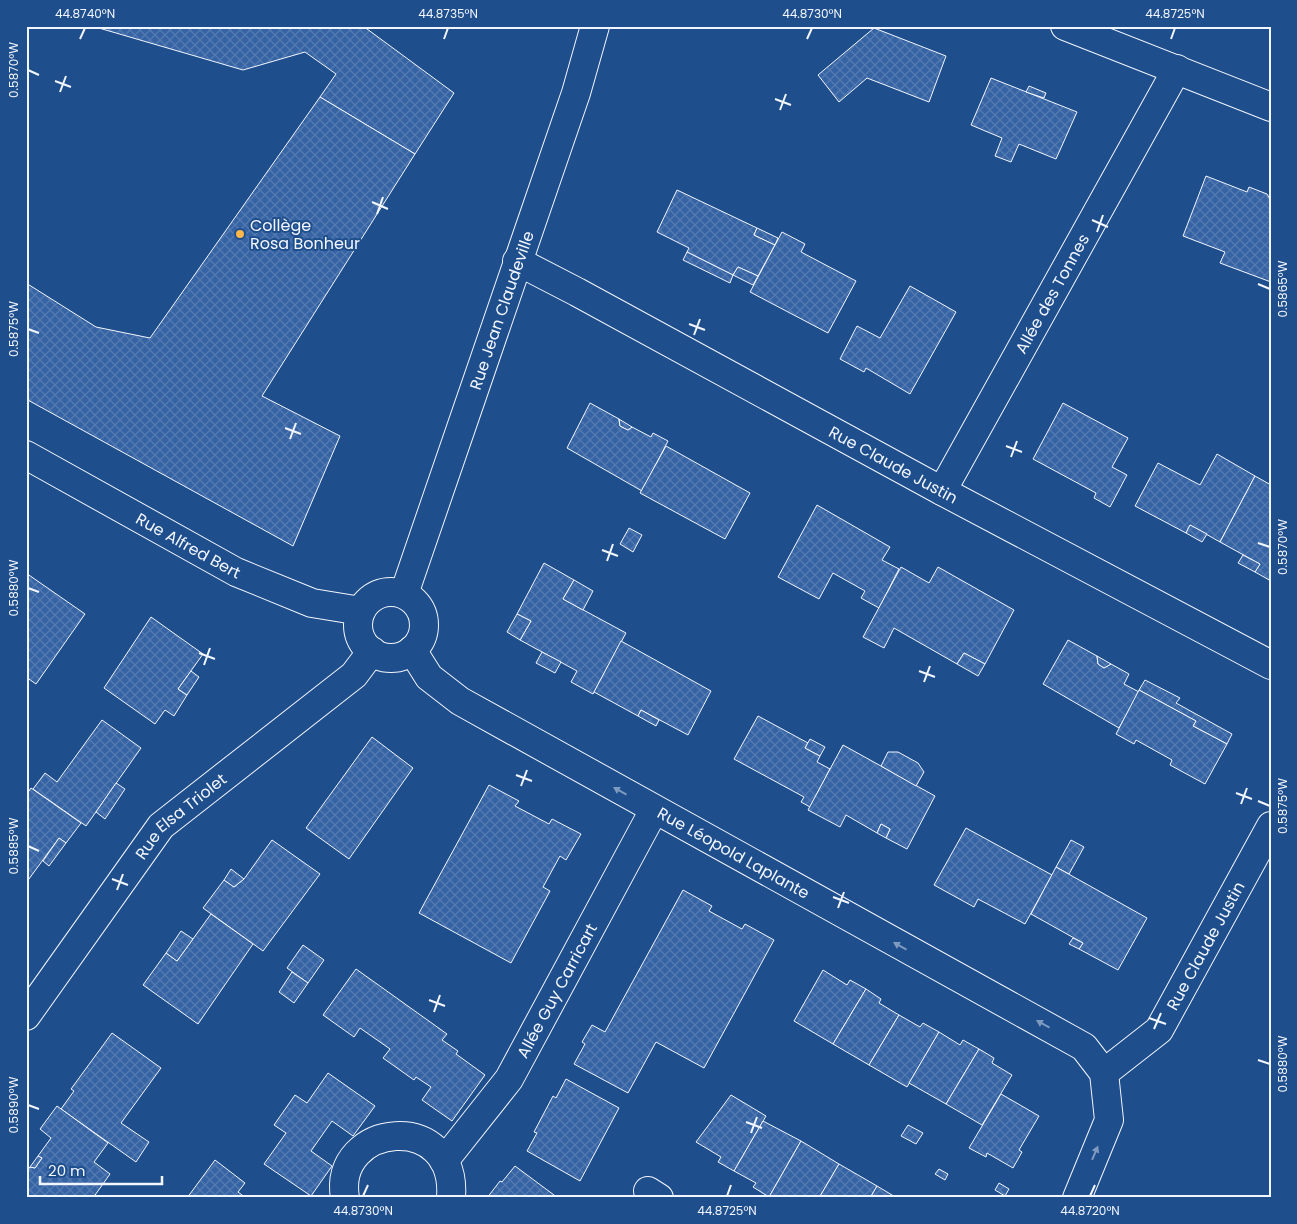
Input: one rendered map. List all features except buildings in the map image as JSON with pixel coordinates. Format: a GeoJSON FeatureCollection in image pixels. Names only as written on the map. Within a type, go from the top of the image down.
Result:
{"type":"FeatureCollection","features":[{"type":"Feature","properties":{"kind":"street","name":"Rue Jean Claudeville"},"geometry":{"type":"LineString","coordinates":[[404,594],[576,93],[594,26]]}},
{"type":"Feature","properties":{"kind":"street"},"geometry":{"type":"LineString","coordinates":[[1065,26],[1271,107]]}},
{"type":"Feature","properties":{"kind":"street","name":"Allée des Tonnes"},"geometry":{"type":"LineString","coordinates":[[942,491],[1177,69]]}},
{"type":"Feature","properties":{"kind":"street","name":"Rue Claude Justin"},"geometry":{"type":"LineString","coordinates":[[517,261],[942,491],[1271,665]]}},
{"type":"Feature","properties":{"kind":"street","name":"Rue Alfred Bert"},"geometry":{"type":"LineString","coordinates":[[26,455],[236,572],[312,603],[361,611]]}},
{"type":"Feature","properties":{"kind":"street"},"geometry":{"type":"LineString","coordinates":[[384,592],[404,594],[421,609],[424,631],[419,642],[403,656],[392,658],[382,656],[372,651],[364,643],[359,633],[358,622],[361,611],[375,596],[384,592]]}},
{"type":"Feature","properties":{"kind":"street","name":"Rue Léopold Laplante"},"geometry":{"type":"LineString","coordinates":[[412,650],[429,677],[460,701],[1084,1048],[1104,1072]]}},
{"type":"Feature","properties":{"kind":"street","name":"Rue Elsa Triolet"},"geometry":{"type":"LineString","coordinates":[[26,1016],[161,826],[354,675],[372,651]]}},
{"type":"Feature","properties":{"kind":"street","name":"Allée Guy Carricart"},"geometry":{"type":"LineString","coordinates":[[444,1161],[509,1079],[654,810]]}},
{"type":"Feature","properties":{"kind":"street","name":"Rue Claude Justin"},"geometry":{"type":"LineString","coordinates":[[1104,1072],[1160,1030],[1271,826]]}},
{"type":"Feature","properties":{"kind":"street"},"geometry":{"type":"LineString","coordinates":[[1076,1198],[1109,1120],[1104,1072]]}},
{"type":"Feature","properties":{"kind":"street"},"geometry":{"type":"LineString","coordinates":[[345,1198],[343,1189],[346,1172],[355,1156],[368,1144],[384,1137],[401,1135],[418,1139],[433,1148],[444,1161],[452,1178],[452,1198]]}},
{"type":"Feature","properties":{"kind":"place","name":"Collège Rosa Bonheur"},"geometry":{"type":"Point","coordinates":[240,234]}}]}
